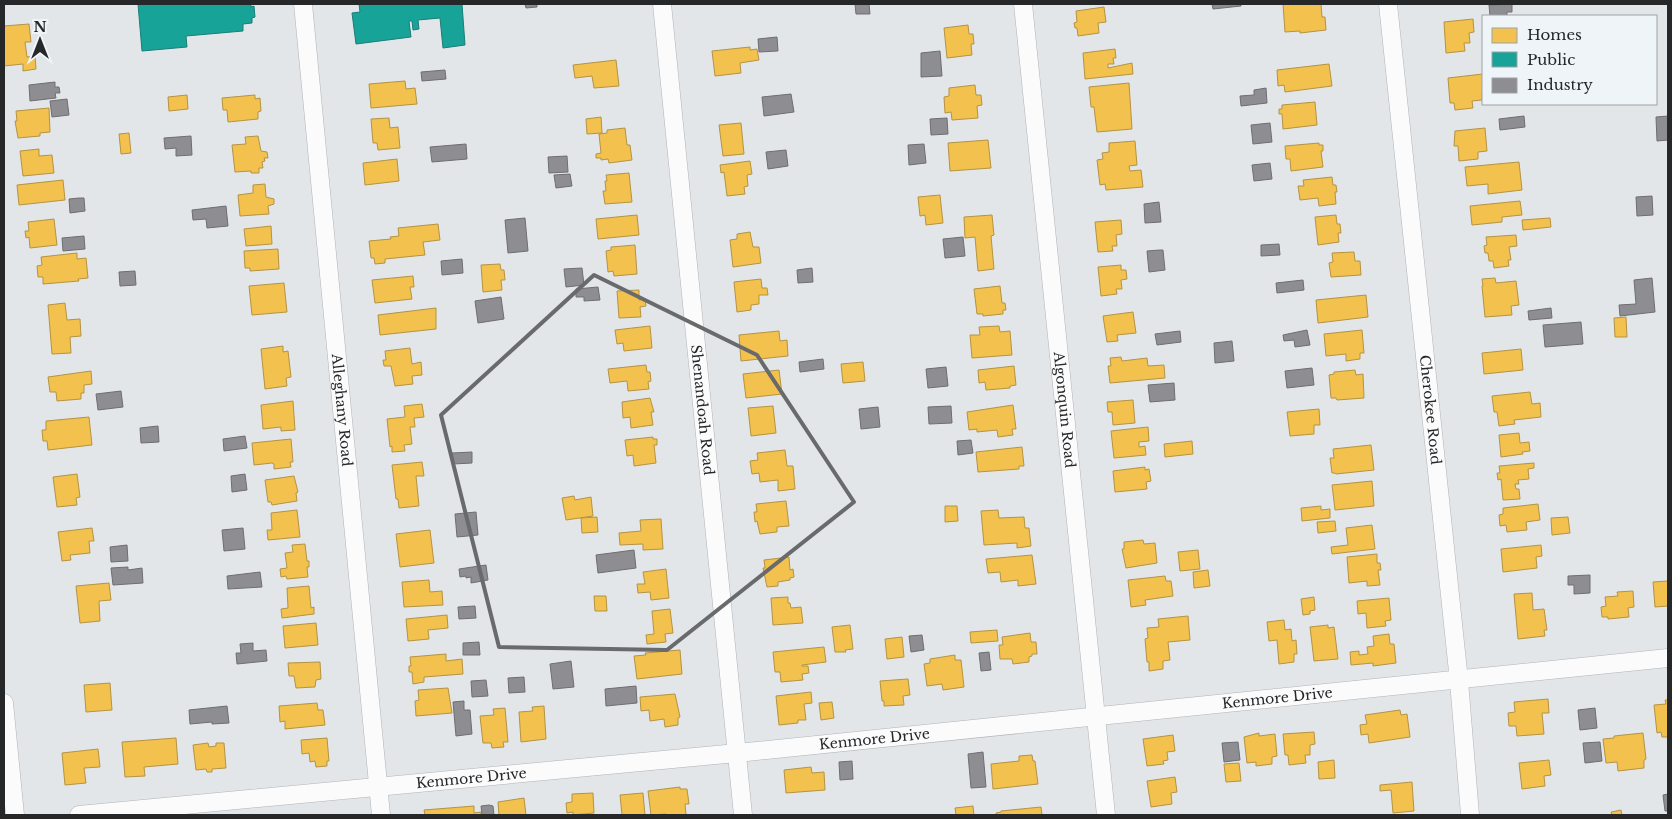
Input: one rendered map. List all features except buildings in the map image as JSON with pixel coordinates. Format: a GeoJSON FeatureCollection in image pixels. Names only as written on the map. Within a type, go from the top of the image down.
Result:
{"type":"FeatureCollection","features":[{"type":"Feature","properties":{"kind":"street","name":"Alleghany Road"},"geometry":{"type":"LineString","coordinates":[[303,4],[381,815]]}},
{"type":"Feature","properties":{"kind":"street","name":"Shenandoah Road"},"geometry":{"type":"LineString","coordinates":[[662,4],[743,815]]}},
{"type":"Feature","properties":{"kind":"street","name":"Algonquin Road"},"geometry":{"type":"LineString","coordinates":[[1023,4],[1106,815]]}},
{"type":"Feature","properties":{"kind":"street","name":"Cherokee Road"},"geometry":{"type":"LineString","coordinates":[[1388,4],[1459,680],[1470,815]]}},
{"type":"Feature","properties":{"kind":"street","name":"Kenmore Drive"},"geometry":{"type":"LineString","coordinates":[[79,815],[737,753],[1668,658]]}},
{"type":"Feature","properties":{"kind":"street"},"geometry":{"type":"LineString","coordinates":[[4,703],[15,815]]}},
{"type":"Feature","properties":{"kind":"highlighted area"},"geometry":{"type":"Polygon","coordinates":[[[594,275],[757,355],[854,502],[667,650],[499,647],[441,415],[594,275]]]}}]}
